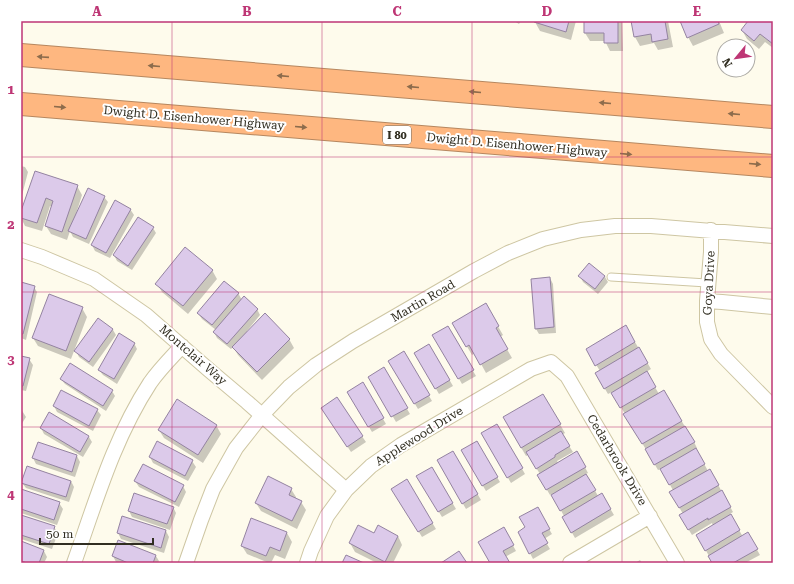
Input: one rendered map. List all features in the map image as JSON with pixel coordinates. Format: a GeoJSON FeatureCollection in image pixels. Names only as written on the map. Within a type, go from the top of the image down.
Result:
{"type":"FeatureCollection","features":[{"type":"Feature","properties":{"kind":"highway"},"geometry":{"type":"LineString","coordinates":[[21,55],[773,117]]}},
{"type":"Feature","properties":{"kind":"highway","name":"Dwight D. Eisenhower Highway"},"geometry":{"type":"LineString","coordinates":[[21,104],[773,166]]}},
{"type":"Feature","properties":{"kind":"street","name":"Martin Road"},"geometry":{"type":"LineString","coordinates":[[186,563],[213,489],[236,448],[262,415],[289,387],[316,365],[354,341],[474,271],[508,253],[543,239],[581,230],[615,226],[651,226],[773,236]]}},
{"type":"Feature","properties":{"kind":"street","name":"Goya Drive"},"geometry":{"type":"LineString","coordinates":[[711,230],[711,252],[707,283],[707,322],[712,339],[721,354],[773,407]]}},
{"type":"Feature","properties":{"kind":"street","name":"Montclair Way"},"geometry":{"type":"LineString","coordinates":[[21,250],[42,257],[94,279],[146,314],[346,490]]}},
{"type":"Feature","properties":{"kind":"street"},"geometry":{"type":"LineString","coordinates":[[707,302],[773,307]]}},
{"type":"Feature","properties":{"kind":"street"},"geometry":{"type":"LineString","coordinates":[[74,563],[108,464],[128,420],[151,382],[182,346]]}},
{"type":"Feature","properties":{"kind":"street","name":"Applewood Drive"},"geometry":{"type":"LineString","coordinates":[[307,563],[311,550],[327,516],[346,490],[371,466],[402,445],[532,369],[551,362]]}},
{"type":"Feature","properties":{"kind":"street","name":"Cedarbrook Drive"},"geometry":{"type":"LineString","coordinates":[[551,362],[567,376],[677,563]]}},
{"type":"Feature","properties":{"kind":"street"},"geometry":{"type":"LineString","coordinates":[[570,563],[650,516]]}},
{"type":"Feature","properties":{"kind":"lane"},"geometry":{"type":"LineString","coordinates":[[611,277],[707,283]]}},
{"type":"Feature","properties":{"kind":"building"},"geometry":{"type":"Polygon","coordinates":[[[534,21],[569,21],[566,32],[534,21]]]}},
{"type":"Feature","properties":{"kind":"building"},"geometry":{"type":"Polygon","coordinates":[[[584,21],[618,21],[618,43],[604,43],[604,33],[584,33],[584,21]]]}},
{"type":"Feature","properties":{"kind":"building"},"geometry":{"type":"Polygon","coordinates":[[[631,21],[665,21],[668,39],[652,42],[651,34],[634,37],[631,21]]]}},
{"type":"Feature","properties":{"kind":"building"},"geometry":{"type":"Polygon","coordinates":[[[680,21],[718,21],[719,24],[687,38],[680,21]]]}},
{"type":"Feature","properties":{"kind":"building"},"geometry":{"type":"Polygon","coordinates":[[[748,21],[773,21],[773,44],[760,34],[756,39],[750,38],[741,30],[748,21]]]}},
{"type":"Feature","properties":{"kind":"building"},"geometry":{"type":"Polygon","coordinates":[[[35,171],[78,185],[62,232],[45,226],[53,201],[46,198],[37,223],[21,218],[21,211],[35,171]]]}},
{"type":"Feature","properties":{"kind":"building"},"geometry":{"type":"Polygon","coordinates":[[[88,188],[105,196],[86,239],[68,231],[88,188]]]}},
{"type":"Feature","properties":{"kind":"building"},"geometry":{"type":"Polygon","coordinates":[[[115,200],[131,209],[106,253],[91,245],[115,200]]]}},
{"type":"Feature","properties":{"kind":"building"},"geometry":{"type":"Polygon","coordinates":[[[138,217],[154,227],[128,266],[113,255],[138,217]]]}},
{"type":"Feature","properties":{"kind":"building"},"geometry":{"type":"Polygon","coordinates":[[[185,247],[213,270],[183,306],[155,284],[185,247]]]}},
{"type":"Feature","properties":{"kind":"building"},"geometry":{"type":"Polygon","coordinates":[[[589,263],[605,276],[595,289],[578,276],[589,263]]]}},
{"type":"Feature","properties":{"kind":"building"},"geometry":{"type":"Polygon","coordinates":[[[550,277],[554,327],[535,329],[531,279],[550,277]]]}},
{"type":"Feature","properties":{"kind":"building"},"geometry":{"type":"Polygon","coordinates":[[[224,281],[239,293],[212,325],[197,313],[224,281]]]}},
{"type":"Feature","properties":{"kind":"building"},"geometry":{"type":"Polygon","coordinates":[[[21,282],[35,286],[23,334],[21,334],[21,282]]]}},
{"type":"Feature","properties":{"kind":"building"},"geometry":{"type":"Polygon","coordinates":[[[49,294],[83,307],[66,351],[32,338],[49,294]]]}},
{"type":"Feature","properties":{"kind":"building"},"geometry":{"type":"Polygon","coordinates":[[[244,296],[258,309],[227,344],[213,332],[244,296]]]}},
{"type":"Feature","properties":{"kind":"building"},"geometry":{"type":"Polygon","coordinates":[[[486,303],[499,326],[496,328],[508,349],[480,365],[469,345],[466,347],[452,323],[486,303]]]}},
{"type":"Feature","properties":{"kind":"building"},"geometry":{"type":"Polygon","coordinates":[[[265,313],[290,339],[257,372],[232,347],[265,313]]]}},
{"type":"Feature","properties":{"kind":"building"},"geometry":{"type":"Polygon","coordinates":[[[98,318],[113,329],[89,362],[74,351],[98,318]]]}},
{"type":"Feature","properties":{"kind":"building"},"geometry":{"type":"Polygon","coordinates":[[[626,325],[635,342],[595,366],[586,349],[626,325]]]}},
{"type":"Feature","properties":{"kind":"building"},"geometry":{"type":"Polygon","coordinates":[[[448,326],[474,370],[458,379],[432,335],[448,326]]]}},
{"type":"Feature","properties":{"kind":"building"},"geometry":{"type":"Polygon","coordinates":[[[119,333],[135,343],[114,379],[98,370],[119,333]]]}},
{"type":"Feature","properties":{"kind":"building"},"geometry":{"type":"Polygon","coordinates":[[[429,344],[450,380],[435,389],[414,353],[429,344]]]}},
{"type":"Feature","properties":{"kind":"building"},"geometry":{"type":"Polygon","coordinates":[[[639,347],[648,363],[604,389],[595,373],[639,347]]]}},
{"type":"Feature","properties":{"kind":"building"},"geometry":{"type":"Polygon","coordinates":[[[404,351],[430,395],[414,404],[388,361],[404,351]]]}},
{"type":"Feature","properties":{"kind":"building"},"geometry":{"type":"Polygon","coordinates":[[[21,356],[30,358],[23,386],[21,386],[21,356]]]}},
{"type":"Feature","properties":{"kind":"building"},"geometry":{"type":"Polygon","coordinates":[[[70,363],[113,390],[103,406],[60,379],[70,363]]]}},
{"type":"Feature","properties":{"kind":"building"},"geometry":{"type":"Polygon","coordinates":[[[384,367],[408,408],[391,417],[368,377],[384,367]]]}},
{"type":"Feature","properties":{"kind":"building"},"geometry":{"type":"Polygon","coordinates":[[[647,371],[656,387],[620,408],[611,393],[647,371]]]}},
{"type":"Feature","properties":{"kind":"building"},"geometry":{"type":"Polygon","coordinates":[[[363,382],[384,418],[368,427],[347,392],[363,382]]]}},
{"type":"Feature","properties":{"kind":"building"},"geometry":{"type":"Polygon","coordinates":[[[61,390],[98,409],[89,426],[53,406],[61,390]]]}},
{"type":"Feature","properties":{"kind":"building"},"geometry":{"type":"Polygon","coordinates":[[[664,390],[682,421],[642,444],[623,414],[664,390]]]}},
{"type":"Feature","properties":{"kind":"building"},"geometry":{"type":"Polygon","coordinates":[[[543,394],[561,424],[521,448],[503,417],[543,394]]]}},
{"type":"Feature","properties":{"kind":"building"},"geometry":{"type":"Polygon","coordinates":[[[337,397],[363,436],[347,447],[321,408],[337,397]]]}},
{"type":"Feature","properties":{"kind":"building"},"geometry":{"type":"Polygon","coordinates":[[[177,399],[217,425],[198,455],[158,430],[177,399]]]}},
{"type":"Feature","properties":{"kind":"building"},"geometry":{"type":"Polygon","coordinates":[[[49,412],[89,436],[80,452],[40,428],[49,412]]]}},
{"type":"Feature","properties":{"kind":"building"},"geometry":{"type":"Polygon","coordinates":[[[497,424],[523,468],[507,478],[481,433],[497,424]]]}},
{"type":"Feature","properties":{"kind":"building"},"geometry":{"type":"Polygon","coordinates":[[[685,426],[695,442],[654,465],[645,449],[685,426]]]}},
{"type":"Feature","properties":{"kind":"building"},"geometry":{"type":"Polygon","coordinates":[[[561,431],[570,446],[536,469],[526,452],[561,431]]]}},
{"type":"Feature","properties":{"kind":"building"},"geometry":{"type":"Polygon","coordinates":[[[157,441],[193,460],[185,476],[149,457],[157,441]]]}},
{"type":"Feature","properties":{"kind":"building"},"geometry":{"type":"Polygon","coordinates":[[[477,441],[498,477],[482,486],[461,450],[477,441]]]}},
{"type":"Feature","properties":{"kind":"building"},"geometry":{"type":"Polygon","coordinates":[[[38,442],[77,455],[72,472],[32,458],[38,442]]]}},
{"type":"Feature","properties":{"kind":"building"},"geometry":{"type":"Polygon","coordinates":[[[696,448],[705,464],[669,485],[660,469],[696,448]]]}},
{"type":"Feature","properties":{"kind":"building"},"geometry":{"type":"Polygon","coordinates":[[[453,451],[478,494],[462,504],[437,460],[453,451]]]}},
{"type":"Feature","properties":{"kind":"building"},"geometry":{"type":"Polygon","coordinates":[[[577,451],[586,467],[546,490],[537,475],[577,451]]]}},
{"type":"Feature","properties":{"kind":"building"},"geometry":{"type":"Polygon","coordinates":[[[143,464],[184,485],[175,502],[134,481],[143,464]]]}},
{"type":"Feature","properties":{"kind":"building"},"geometry":{"type":"Polygon","coordinates":[[[27,466],[71,481],[66,497],[21,483],[27,466]]]}},
{"type":"Feature","properties":{"kind":"building"},"geometry":{"type":"Polygon","coordinates":[[[432,467],[453,503],[438,512],[416,476],[432,467]]]}},
{"type":"Feature","properties":{"kind":"building"},"geometry":{"type":"Polygon","coordinates":[[[710,469],[719,485],[679,508],[669,492],[710,469]]]}},
{"type":"Feature","properties":{"kind":"building"},"geometry":{"type":"Polygon","coordinates":[[[586,474],[596,490],[560,511],[551,495],[586,474]]]}},
{"type":"Feature","properties":{"kind":"building"},"geometry":{"type":"Polygon","coordinates":[[[268,476],[292,488],[289,495],[302,501],[292,521],[255,503],[268,476]]]}},
{"type":"Feature","properties":{"kind":"building"},"geometry":{"type":"Polygon","coordinates":[[[407,479],[433,523],[418,532],[391,489],[407,479]]]}},
{"type":"Feature","properties":{"kind":"building"},"geometry":{"type":"Polygon","coordinates":[[[21,489],[60,502],[54,520],[21,509],[21,489]]]}},
{"type":"Feature","properties":{"kind":"building"},"geometry":{"type":"Polygon","coordinates":[[[722,490],[731,507],[688,530],[679,515],[722,490]]]}},
{"type":"Feature","properties":{"kind":"building"},"geometry":{"type":"Polygon","coordinates":[[[134,493],[174,507],[167,524],[128,511],[134,493]]]}},
{"type":"Feature","properties":{"kind":"building"},"geometry":{"type":"Polygon","coordinates":[[[602,493],[611,509],[571,533],[562,517],[602,493]]]}},
{"type":"Feature","properties":{"kind":"building"},"geometry":{"type":"Polygon","coordinates":[[[538,507],[550,529],[542,533],[548,543],[529,554],[518,532],[525,527],[519,517],[538,507]]]}},
{"type":"Feature","properties":{"kind":"building"},"geometry":{"type":"Polygon","coordinates":[[[731,514],[740,530],[705,551],[696,535],[731,514]]]}},
{"type":"Feature","properties":{"kind":"building"},"geometry":{"type":"Polygon","coordinates":[[[21,515],[55,526],[49,544],[21,535],[21,515]]]}},
{"type":"Feature","properties":{"kind":"building"},"geometry":{"type":"Polygon","coordinates":[[[122,516],[166,530],[161,548],[117,533],[122,516]]]}},
{"type":"Feature","properties":{"kind":"building"},"geometry":{"type":"Polygon","coordinates":[[[251,518],[287,532],[280,551],[270,547],[266,556],[241,546],[251,518]]]}},
{"type":"Feature","properties":{"kind":"building"},"geometry":{"type":"Polygon","coordinates":[[[358,525],[374,533],[378,525],[398,536],[385,562],[349,543],[358,525]]]}},
{"type":"Feature","properties":{"kind":"building"},"geometry":{"type":"Polygon","coordinates":[[[504,527],[514,545],[503,551],[510,563],[490,563],[478,542],[504,527]]]}},
{"type":"Feature","properties":{"kind":"building"},"geometry":{"type":"Polygon","coordinates":[[[748,532],[758,549],[733,563],[712,563],[708,556],[748,532]]]}},
{"type":"Feature","properties":{"kind":"building"},"geometry":{"type":"Polygon","coordinates":[[[118,540],[156,555],[153,563],[128,563],[112,556],[118,540]]]}},
{"type":"Feature","properties":{"kind":"building"},"geometry":{"type":"Polygon","coordinates":[[[21,541],[44,550],[39,563],[27,563],[21,561],[21,541]]]}},
{"type":"Feature","properties":{"kind":"building"},"geometry":{"type":"Polygon","coordinates":[[[459,551],[467,563],[441,563],[459,551]]]}},
{"type":"Feature","properties":{"kind":"building"},"geometry":{"type":"Polygon","coordinates":[[[346,555],[364,563],[342,563],[346,555]]]}}]}
